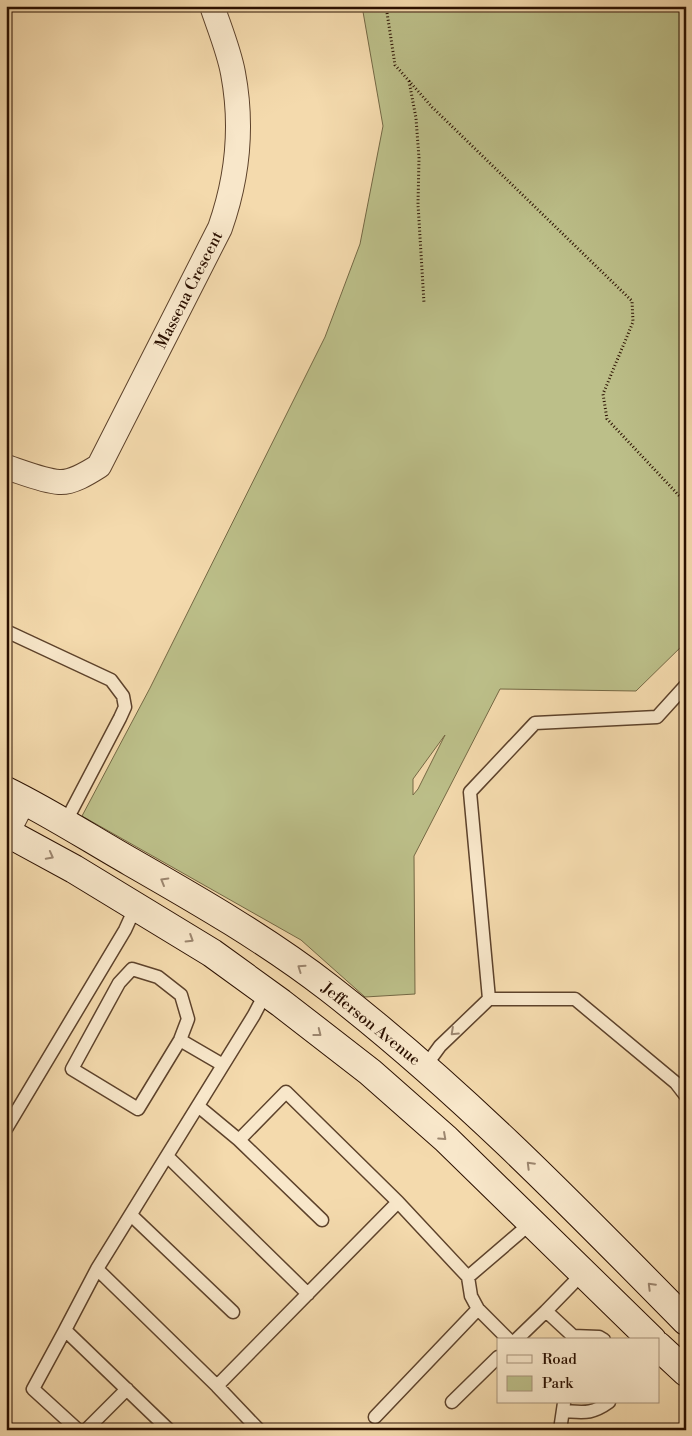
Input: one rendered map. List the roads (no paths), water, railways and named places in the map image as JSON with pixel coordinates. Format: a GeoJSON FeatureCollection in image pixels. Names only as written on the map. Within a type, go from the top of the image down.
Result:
{"type":"FeatureCollection","features":[{"type":"Feature","properties":{"kind":"street","name":"Massena Crescent"},"geometry":{"type":"LineString","coordinates":[[6,467],[60,482],[82,476],[99,466],[220,228],[230,201],[237,159],[238,118],[233,72],[212,6]]}},
{"type":"Feature","properties":{"kind":"street","name":"Jefferson Avenue"},"geometry":{"type":"LineString","coordinates":[[15,795],[212,909],[328,987],[388,1036],[481,1118],[686,1320]]}},
{"type":"Feature","properties":{"kind":"street"},"geometry":{"type":"LineString","coordinates":[[15,795],[7,833],[74,869],[212,953],[370,1072],[439,1133],[650,1338]]}},
{"type":"Feature","properties":{"kind":"street"},"geometry":{"type":"LineString","coordinates":[[266,992],[271,971],[269,946]]}},
{"type":"Feature","properties":{"kind":"street"},"geometry":{"type":"LineString","coordinates":[[531,1223],[565,1199]]}},
{"type":"Feature","properties":{"kind":"street"},"geometry":{"type":"LineString","coordinates":[[660,1348],[686,1372]]}},
{"type":"Feature","properties":{"kind":"lane"},"geometry":{"type":"LineString","coordinates":[[6,631],[111,680],[124,696],[125,707],[120,718],[65,823]]}},
{"type":"Feature","properties":{"kind":"lane"},"geometry":{"type":"LineString","coordinates":[[489,999],[470,792],[535,723],[656,717],[686,685]]}},
{"type":"Feature","properties":{"kind":"lane"},"geometry":{"type":"LineString","coordinates":[[6,1129],[125,930],[136,906]]}},
{"type":"Feature","properties":{"kind":"lane"},"geometry":{"type":"LineString","coordinates":[[132,969],[158,977],[181,995],[188,1019],[180,1040],[138,1108],[72,1069],[119,983],[132,969]]}},
{"type":"Feature","properties":{"kind":"lane"},"geometry":{"type":"LineString","coordinates":[[78,1430],[33,1389],[97,1268],[254,1015],[266,992]]}},
{"type":"Feature","properties":{"kind":"lane"},"geometry":{"type":"LineString","coordinates":[[424,1068],[440,1046],[489,999],[574,999],[676,1083],[686,1096]]}},
{"type":"Feature","properties":{"kind":"lane"},"geometry":{"type":"LineString","coordinates":[[180,1040],[223,1065]]}},
{"type":"Feature","properties":{"kind":"lane"},"geometry":{"type":"LineString","coordinates":[[239,1140],[286,1092],[398,1202],[468,1277],[471,1296],[478,1309],[507,1338]]}},
{"type":"Feature","properties":{"kind":"lane"},"geometry":{"type":"LineString","coordinates":[[198,1106],[239,1140],[322,1220]]}},
{"type":"Feature","properties":{"kind":"lane"},"geometry":{"type":"LineString","coordinates":[[167,1156],[308,1294]]}},
{"type":"Feature","properties":{"kind":"lane"},"geometry":{"type":"LineString","coordinates":[[217,1386],[398,1202]]}},
{"type":"Feature","properties":{"kind":"lane"},"geometry":{"type":"LineString","coordinates":[[131,1215],[233,1312]]}},
{"type":"Feature","properties":{"kind":"lane"},"geometry":{"type":"LineString","coordinates":[[468,1277],[531,1223]]}},
{"type":"Feature","properties":{"kind":"lane"},"geometry":{"type":"LineString","coordinates":[[97,1268],[259,1430]]}},
{"type":"Feature","properties":{"kind":"lane"},"geometry":{"type":"LineString","coordinates":[[518,1338],[583,1273]]}},
{"type":"Feature","properties":{"kind":"lane"},"geometry":{"type":"LineString","coordinates":[[375,1417],[478,1309]]}},
{"type":"Feature","properties":{"kind":"lane"},"geometry":{"type":"LineString","coordinates":[[546,1311],[573,1338],[601,1338]]}},
{"type":"Feature","properties":{"kind":"lane"},"geometry":{"type":"LineString","coordinates":[[65,1330],[169,1430]]}},
{"type":"Feature","properties":{"kind":"lane"},"geometry":{"type":"LineString","coordinates":[[452,1402],[497,1358]]}},
{"type":"Feature","properties":{"kind":"lane"},"geometry":{"type":"LineString","coordinates":[[86,1430],[127,1389]]}},
{"type":"Feature","properties":{"kind":"lane"},"geometry":{"type":"LineString","coordinates":[[560,1430],[563,1406],[589,1412],[599,1409],[606,1404]]}}]}
